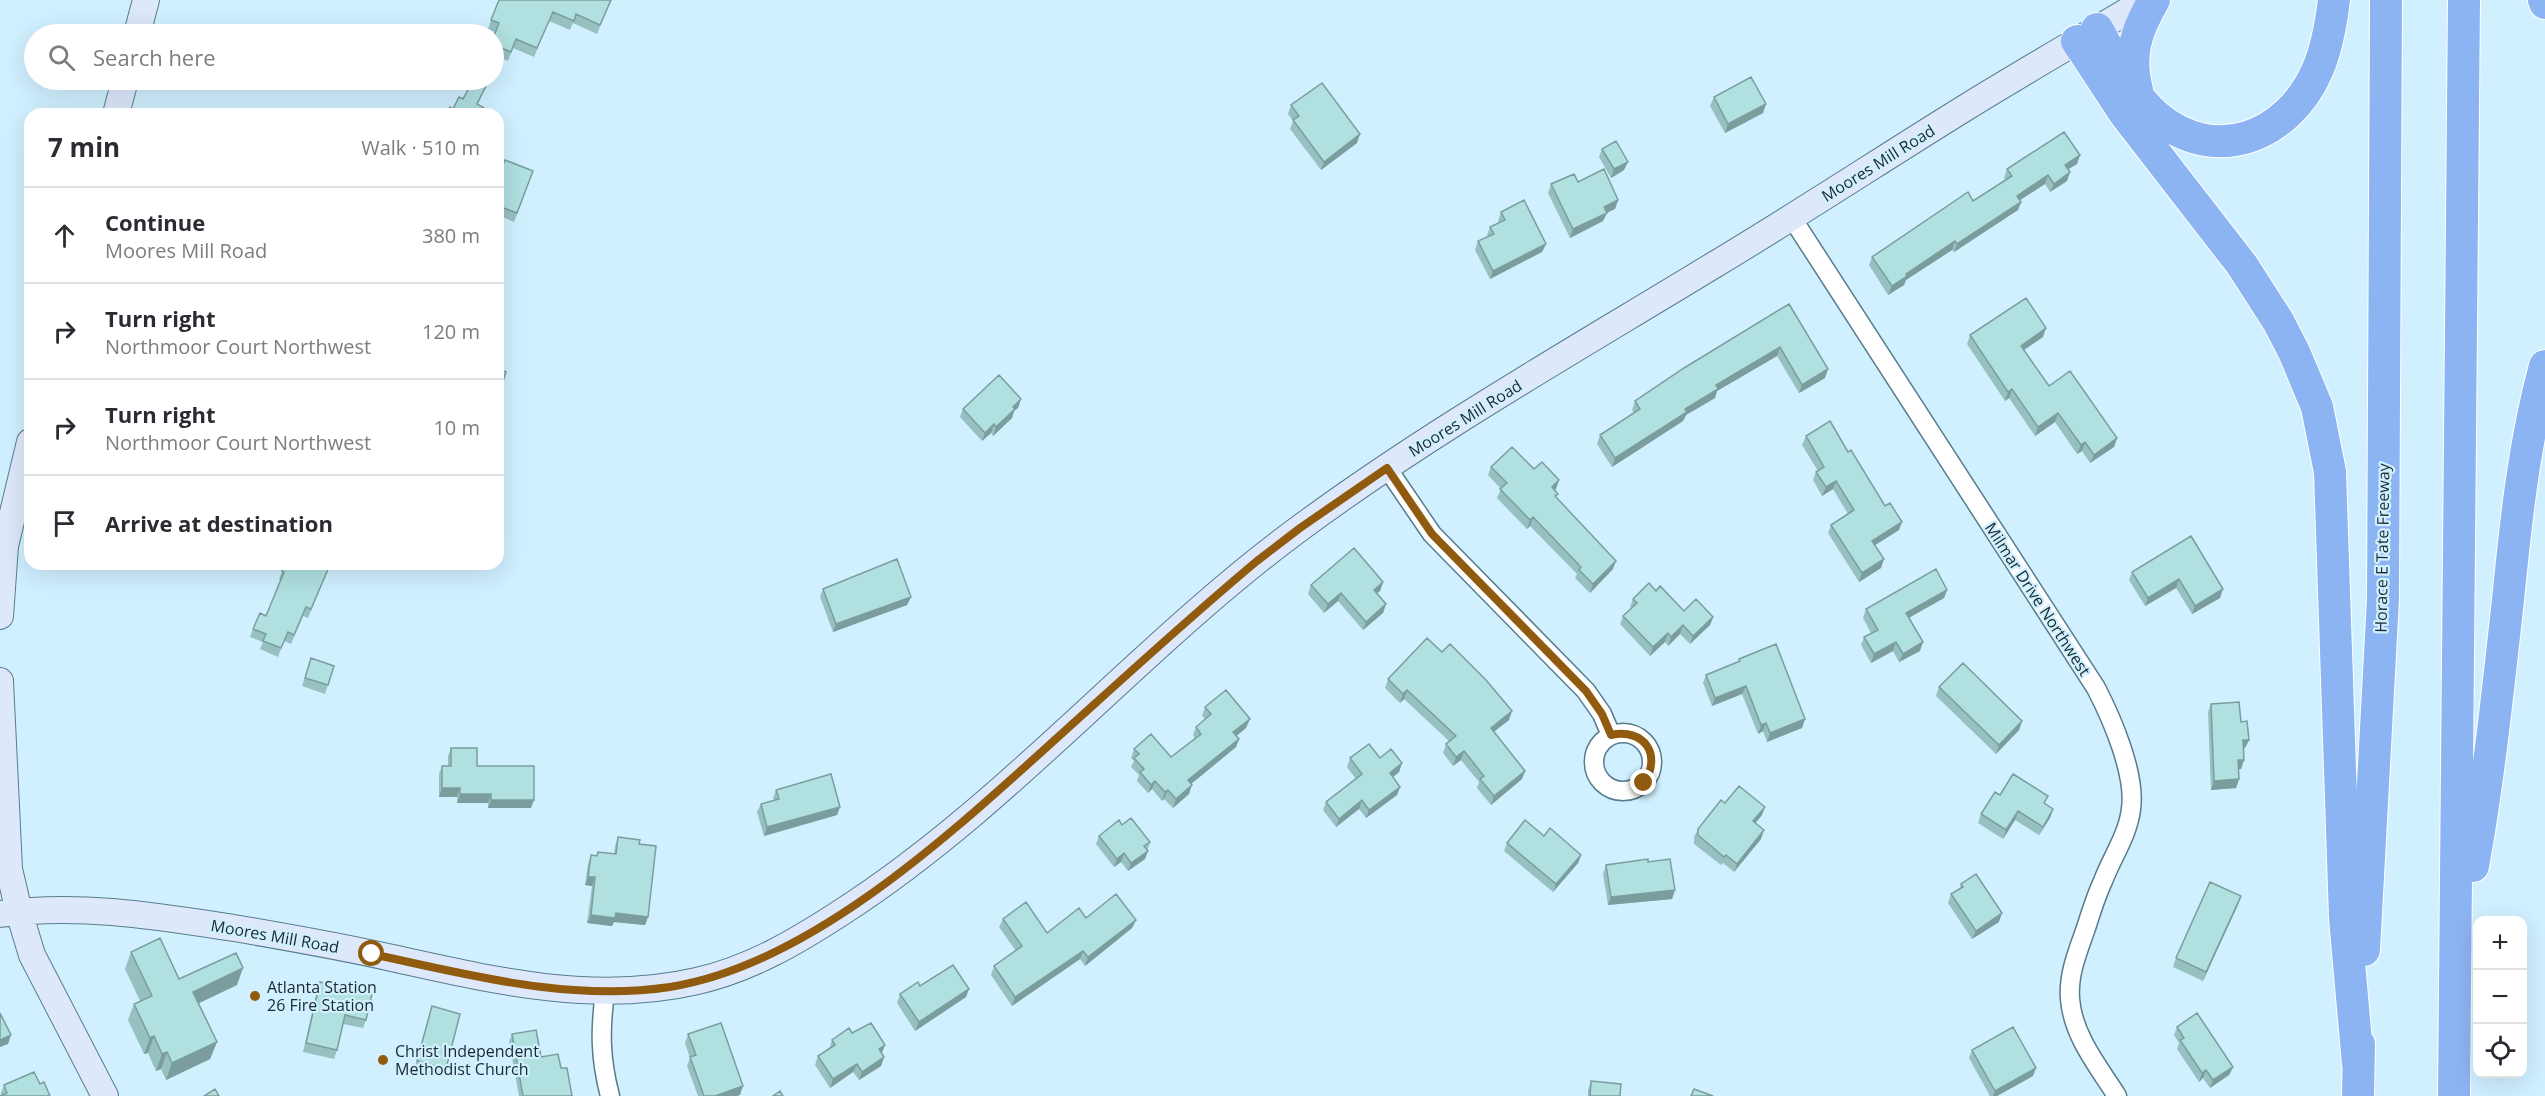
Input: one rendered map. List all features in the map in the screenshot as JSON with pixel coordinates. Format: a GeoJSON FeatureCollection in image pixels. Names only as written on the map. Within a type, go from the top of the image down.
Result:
{"type":"FeatureCollection","features":[{"type":"Feature","properties":{"kind":"highway"},"geometry":{"type":"LineString","coordinates":[[2139,100],[2132,68],[2133,49],[2154,0]]}},
{"type":"Feature","properties":{"kind":"highway"},"geometry":{"type":"LineString","coordinates":[[2087,35],[2139,100],[2158,117],[2198,138],[2223,142],[2246,139],[2267,129],[2289,114],[2304,94],[2317,71],[2326,45],[2334,0]]}},
{"type":"Feature","properties":{"kind":"highway","name":"Horace E Tate Freeway"},"geometry":{"type":"LineString","coordinates":[[2358,1096],[2383,599],[2386,0]]}},
{"type":"Feature","properties":{"kind":"highway"},"geometry":{"type":"LineString","coordinates":[[2454,1096],[2464,0]]}},
{"type":"Feature","properties":{"kind":"highway"},"geometry":{"type":"LineString","coordinates":[[2087,35],[2125,114],[2260,291],[2294,351],[2317,407],[2330,472],[2344,907],[2358,1064]]}},
{"type":"Feature","properties":{"kind":"highway"},"geometry":{"type":"LineString","coordinates":[[2457,959],[2494,727],[2522,467],[2545,366]]}},
{"type":"Feature","properties":{"kind":"street"},"geometry":{"type":"LineString","coordinates":[[140,24],[146,0]]}},
{"type":"Feature","properties":{"kind":"street","name":"Moores Mill Road"},"geometry":{"type":"LineString","coordinates":[[9,913],[53,909],[85,910],[180,920],[326,944],[503,982],[545,988],[605,992],[669,987],[700,981],[738,969],[779,950],[863,899],[923,854],[988,801],[1257,561],[1300,528],[1387,468],[1551,364],[1792,218],[1968,106],[2146,0]]}},
{"type":"Feature","properties":{"kind":"street"},"geometry":{"type":"LineString","coordinates":[[118,108],[122,90]]}},
{"type":"Feature","properties":{"kind":"street","name":"Milmar Drive Northwest"},"geometry":{"type":"LineString","coordinates":[[1792,218],[2096,688],[2107,710],[2126,761],[2132,806],[2130,816],[2122,842],[2103,880],[2074,960],[2070,980],[2073,1017],[2082,1042],[2117,1096]]}},
{"type":"Feature","properties":{"kind":"street"},"geometry":{"type":"LineString","coordinates":[[0,616],[5,546],[24,467]]}},
{"type":"Feature","properties":{"kind":"street"},"geometry":{"type":"LineString","coordinates":[[1387,468],[1432,534],[1586,691],[1602,714],[1611,735]]}},
{"type":"Feature","properties":{"kind":"street"},"geometry":{"type":"LineString","coordinates":[[0,681],[9,913],[105,1096]]}},
{"type":"Feature","properties":{"kind":"street"},"geometry":{"type":"LineString","coordinates":[[605,992],[600,1030],[603,1067],[610,1096]]}},
{"type":"Feature","properties":{"kind":"building"},"geometry":{"type":"Polygon","coordinates":[[[499,0],[611,0],[600,25],[576,14],[574,21],[553,12],[537,48],[516,39],[511,52],[504,49],[504,24],[491,20],[499,0]]]}},
{"type":"Feature","properties":{"kind":"building"},"geometry":{"type":"Polygon","coordinates":[[[1751,77],[1766,104],[1728,124],[1714,97],[1751,77]]]}},
{"type":"Feature","properties":{"kind":"building"},"geometry":{"type":"Polygon","coordinates":[[[1322,83],[1360,134],[1324,162],[1293,120],[1299,116],[1291,105],[1322,83]]]}},
{"type":"Feature","properties":{"kind":"building"},"geometry":{"type":"Polygon","coordinates":[[[468,90],[484,90],[477,104],[484,108],[454,108],[459,97],[463,99],[468,90]]]}},
{"type":"Feature","properties":{"kind":"building"},"geometry":{"type":"Polygon","coordinates":[[[2064,132],[2080,155],[2065,165],[2070,172],[2054,184],[2048,175],[2017,196],[2021,202],[1957,244],[1955,241],[1892,286],[1872,257],[1968,192],[1973,201],[2012,176],[2007,169],[2064,132]]]}},
{"type":"Feature","properties":{"kind":"building"},"geometry":{"type":"Polygon","coordinates":[[[1616,141],[1628,162],[1614,169],[1602,149],[1616,141]]]}},
{"type":"Feature","properties":{"kind":"building"},"geometry":{"type":"Polygon","coordinates":[[[505,160],[533,171],[517,213],[504,208],[505,160]]]}},
{"type":"Feature","properties":{"kind":"building"},"geometry":{"type":"Polygon","coordinates":[[[1604,169],[1618,200],[1604,207],[1607,213],[1573,229],[1551,184],[1574,174],[1578,182],[1604,169]]]}},
{"type":"Feature","properties":{"kind":"building"},"geometry":{"type":"Polygon","coordinates":[[[1524,200],[1546,244],[1493,271],[1478,241],[1494,234],[1490,227],[1505,220],[1501,212],[1524,200]]]}},
{"type":"Feature","properties":{"kind":"building"},"geometry":{"type":"Polygon","coordinates":[[[2026,298],[2046,328],[2021,346],[2049,386],[2070,371],[2117,438],[2094,455],[2085,442],[2081,445],[2058,413],[2038,427],[2012,389],[2008,392],[1970,335],[2026,298]]]}},
{"type":"Feature","properties":{"kind":"building"},"geometry":{"type":"Polygon","coordinates":[[[1789,304],[1828,369],[1802,385],[1780,347],[1716,385],[1718,389],[1685,409],[1687,412],[1615,458],[1600,435],[1640,409],[1635,401],[1684,368],[1789,304]]]}},
{"type":"Feature","properties":{"kind":"building"},"geometry":{"type":"Polygon","coordinates":[[[999,375],[1021,399],[1013,407],[1015,409],[996,427],[994,424],[985,433],[963,409],[999,375]]]}},
{"type":"Feature","properties":{"kind":"building"},"geometry":{"type":"Polygon","coordinates":[[[1830,421],[1848,452],[1851,450],[1885,506],[1890,503],[1902,522],[1872,541],[1884,559],[1862,573],[1831,525],[1854,510],[1836,481],[1826,487],[1816,472],[1824,467],[1806,436],[1830,421]]]}},
{"type":"Feature","properties":{"kind":"building"},"geometry":{"type":"Polygon","coordinates":[[[1512,447],[1534,469],[1542,462],[1559,480],[1552,487],[1558,494],[1555,496],[1616,561],[1593,584],[1579,570],[1581,567],[1533,517],[1530,520],[1500,489],[1507,483],[1491,467],[1512,447]]]}},
{"type":"Feature","properties":{"kind":"building"},"geometry":{"type":"Polygon","coordinates":[[[2191,536],[2223,589],[2195,606],[2179,579],[2148,598],[2132,572],[2191,536]]]}},
{"type":"Feature","properties":{"kind":"building"},"geometry":{"type":"Polygon","coordinates":[[[1354,548],[1383,582],[1374,590],[1386,604],[1366,622],[1341,593],[1328,604],[1311,585],[1354,548]]]}},
{"type":"Feature","properties":{"kind":"building"},"geometry":{"type":"Polygon","coordinates":[[[897,559],[911,597],[836,624],[823,589],[897,559]]]}},
{"type":"Feature","properties":{"kind":"building"},"geometry":{"type":"Polygon","coordinates":[[[1936,569],[1947,590],[1906,613],[1923,642],[1903,654],[1896,642],[1874,654],[1864,637],[1878,630],[1866,609],[1936,569]]]}},
{"type":"Feature","properties":{"kind":"building"},"geometry":{"type":"Polygon","coordinates":[[[328,570],[311,609],[306,607],[294,635],[288,632],[281,648],[263,641],[266,634],[253,629],[260,613],[266,616],[284,572],[282,571],[328,570]]]}},
{"type":"Feature","properties":{"kind":"building"},"geometry":{"type":"Polygon","coordinates":[[[1649,583],[1656,591],[1660,586],[1684,611],[1696,599],[1713,617],[1693,636],[1683,625],[1671,637],[1668,633],[1653,647],[1623,616],[1637,603],[1633,599],[1649,583]]]}},
{"type":"Feature","properties":{"kind":"building"},"geometry":{"type":"Polygon","coordinates":[[[1427,638],[1442,652],[1450,644],[1486,680],[1512,711],[1491,728],[1525,771],[1494,796],[1480,779],[1484,776],[1464,751],[1456,757],[1446,744],[1456,736],[1407,690],[1403,694],[1388,679],[1427,638]]]}},
{"type":"Feature","properties":{"kind":"building"},"geometry":{"type":"Polygon","coordinates":[[[1776,644],[1805,719],[1770,733],[1766,723],[1761,725],[1746,686],[1715,698],[1706,675],[1776,644]]]}},
{"type":"Feature","properties":{"kind":"building"},"geometry":{"type":"Polygon","coordinates":[[[311,658],[334,666],[328,685],[305,678],[311,658]]]}},
{"type":"Feature","properties":{"kind":"building"},"geometry":{"type":"Polygon","coordinates":[[[1963,663],[2022,721],[1999,745],[1939,687],[1963,663]]]}},
{"type":"Feature","properties":{"kind":"building"},"geometry":{"type":"Polygon","coordinates":[[[1226,690],[1250,719],[1233,732],[1239,739],[1188,780],[1192,785],[1176,799],[1168,790],[1165,792],[1155,781],[1151,785],[1140,772],[1144,769],[1134,758],[1139,754],[1134,749],[1151,734],[1171,757],[1201,734],[1196,727],[1211,714],[1205,707],[1226,690]]]}},
{"type":"Feature","properties":{"kind":"building"},"geometry":{"type":"Polygon","coordinates":[[[2239,702],[2241,722],[2247,721],[2249,740],[2243,740],[2244,760],[2238,760],[2239,779],[2214,781],[2211,704],[2239,702]]]}},
{"type":"Feature","properties":{"kind":"building"},"geometry":{"type":"Polygon","coordinates":[[[1369,744],[1380,758],[1391,749],[1402,763],[1390,773],[1400,787],[1369,810],[1362,800],[1339,819],[1326,802],[1362,774],[1350,758],[1369,744]]]}},
{"type":"Feature","properties":{"kind":"building"},"geometry":{"type":"Polygon","coordinates":[[[451,748],[477,748],[477,766],[534,766],[534,800],[491,800],[491,794],[460,794],[460,788],[442,788],[442,766],[451,766],[451,748]]]}},
{"type":"Feature","properties":{"kind":"building"},"geometry":{"type":"Polygon","coordinates":[[[831,774],[840,807],[767,827],[761,804],[779,799],[776,790],[831,774]]]}},
{"type":"Feature","properties":{"kind":"building"},"geometry":{"type":"Polygon","coordinates":[[[2013,774],[2048,796],[2044,803],[2053,809],[2043,827],[2018,811],[2006,830],[1981,814],[1995,792],[2000,795],[2013,774]]]}},
{"type":"Feature","properties":{"kind":"building"},"geometry":{"type":"Polygon","coordinates":[[[1739,786],[1765,807],[1753,821],[1764,830],[1737,864],[1726,855],[1724,857],[1698,835],[1698,829],[1721,800],[1725,803],[1739,786]]]}},
{"type":"Feature","properties":{"kind":"building"},"geometry":{"type":"Polygon","coordinates":[[[1131,818],[1150,842],[1144,846],[1148,851],[1131,863],[1124,853],[1117,859],[1099,836],[1119,820],[1122,825],[1131,818]]]}},
{"type":"Feature","properties":{"kind":"building"},"geometry":{"type":"Polygon","coordinates":[[[1525,820],[1544,836],[1550,828],[1581,855],[1556,884],[1507,843],[1525,820]]]}},
{"type":"Feature","properties":{"kind":"building"},"geometry":{"type":"Polygon","coordinates":[[[618,837],[640,840],[639,844],[656,846],[648,917],[616,913],[615,918],[591,915],[595,877],[588,877],[591,855],[597,856],[598,852],[616,854],[618,837]]]}},
{"type":"Feature","properties":{"kind":"building"},"geometry":{"type":"Polygon","coordinates":[[[1648,859],[1648,862],[1670,859],[1675,890],[1611,897],[1606,865],[1648,859]]]}},
{"type":"Feature","properties":{"kind":"building"},"geometry":{"type":"Polygon","coordinates":[[[1976,874],[2002,913],[1976,931],[1951,894],[1963,887],[1961,884],[1976,874]]]}},
{"type":"Feature","properties":{"kind":"building"},"geometry":{"type":"Polygon","coordinates":[[[2210,882],[2241,896],[2206,972],[2176,958],[2210,882]]]}},
{"type":"Feature","properties":{"kind":"building"},"geometry":{"type":"Polygon","coordinates":[[[1116,894],[1136,920],[1088,957],[1083,951],[1015,997],[994,966],[1022,946],[1003,919],[1026,902],[1047,933],[1079,908],[1086,918],[1116,894]]]}},
{"type":"Feature","properties":{"kind":"building"},"geometry":{"type":"Polygon","coordinates":[[[160,938],[179,979],[236,953],[243,968],[193,992],[217,1042],[172,1063],[167,1052],[162,1054],[154,1036],[150,1038],[134,1004],[152,996],[131,952],[160,938]]]}},
{"type":"Feature","properties":{"kind":"building"},"geometry":{"type":"Polygon","coordinates":[[[953,965],[969,989],[919,1022],[900,994],[918,982],[920,986],[953,965]]]}},
{"type":"Feature","properties":{"kind":"building"},"geometry":{"type":"Polygon","coordinates":[[[320,982],[372,994],[366,1020],[345,1015],[337,1050],[306,1043],[320,982]]]}},
{"type":"Feature","properties":{"kind":"building"},"geometry":{"type":"Polygon","coordinates":[[[432,1006],[460,1014],[446,1069],[417,1061],[432,1006]]]}},
{"type":"Feature","properties":{"kind":"building"},"geometry":{"type":"Polygon","coordinates":[[[0,1013],[11,1035],[0,1040],[0,1013]]]}},
{"type":"Feature","properties":{"kind":"building"},"geometry":{"type":"Polygon","coordinates":[[[2197,1013],[2233,1067],[2213,1080],[2206,1070],[2202,1073],[2180,1040],[2184,1038],[2177,1027],[2197,1013]]]}},
{"type":"Feature","properties":{"kind":"building"},"geometry":{"type":"Polygon","coordinates":[[[721,1023],[743,1086],[715,1096],[704,1096],[690,1057],[696,1055],[688,1034],[721,1023]]]}},
{"type":"Feature","properties":{"kind":"building"},"geometry":{"type":"Polygon","coordinates":[[[871,1023],[885,1045],[879,1049],[884,1057],[862,1072],[857,1064],[833,1079],[818,1056],[835,1045],[832,1040],[849,1028],[852,1033],[871,1023]]]}},
{"type":"Feature","properties":{"kind":"building"},"geometry":{"type":"Polygon","coordinates":[[[2013,1027],[2036,1068],[1995,1091],[1972,1050],[2013,1027]]]}},
{"type":"Feature","properties":{"kind":"building"},"geometry":{"type":"Polygon","coordinates":[[[536,1030],[541,1057],[558,1054],[561,1068],[567,1068],[572,1096],[523,1096],[512,1034],[536,1030]]]}},
{"type":"Feature","properties":{"kind":"building"},"geometry":{"type":"Polygon","coordinates":[[[34,1072],[40,1084],[44,1082],[50,1096],[0,1096],[7,1093],[4,1085],[34,1072]]]}},
{"type":"Feature","properties":{"kind":"building"},"geometry":{"type":"Polygon","coordinates":[[[1591,1081],[1621,1084],[1620,1096],[1590,1096],[1591,1081]]]}},
{"type":"Feature","properties":{"kind":"building"},"geometry":{"type":"Polygon","coordinates":[[[215,1089],[219,1096],[204,1096],[215,1089]]]}},
{"type":"Feature","properties":{"kind":"building"},"geometry":{"type":"Polygon","coordinates":[[[1694,1089],[1713,1096],[1691,1096],[1694,1089]]]}},
{"type":"Feature","properties":{"kind":"building"},"geometry":{"type":"Polygon","coordinates":[[[780,1091],[783,1096],[773,1096],[780,1091]]]}},
{"type":"Feature","properties":{"kind":"place","name":"Atlanta Station 26 Fire Station"},"geometry":{"type":"Point","coordinates":[255,996]}},
{"type":"Feature","properties":{"kind":"place","name":"Christ Independent Methodist Church"},"geometry":{"type":"Point","coordinates":[383,1060]}},
{"type":"Feature","properties":{"kind":"route"},"geometry":{"type":"LineString","coordinates":[[372,954],[503,982],[545,988],[605,992],[669,987],[700,981],[755,963],[863,899],[923,854],[988,801],[1257,561],[1300,528],[1387,468],[1410,505],[1432,534],[1586,691],[1602,714],[1611,735],[1623,732],[1644,741],[1650,751],[1652,762],[1650,773],[1644,783]]}}]}
